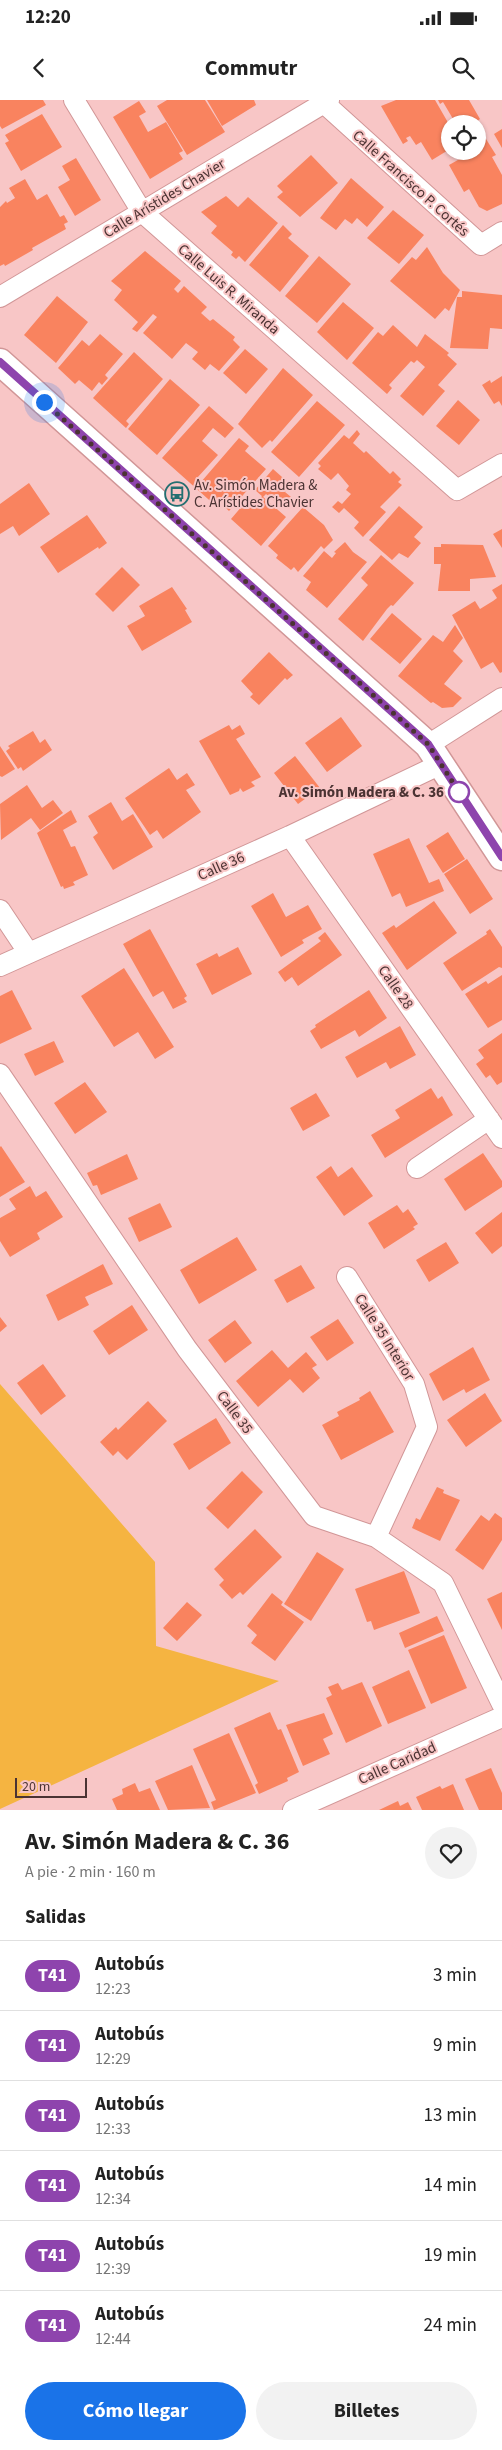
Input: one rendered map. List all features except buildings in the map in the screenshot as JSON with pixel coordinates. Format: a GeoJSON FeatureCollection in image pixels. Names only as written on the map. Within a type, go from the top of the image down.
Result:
{"type":"FeatureCollection","features":[{"type":"Feature","properties":{"kind":"street","name":"Calle Luis R. Miranda"},"geometry":{"type":"LineString","coordinates":[[74,100],[142,212],[458,490],[502,464]]}},
{"type":"Feature","properties":{"kind":"street","name":"Calle Arístides Chavier"},"geometry":{"type":"LineString","coordinates":[[0,297],[326,102]]}},
{"type":"Feature","properties":{"kind":"street","name":"Calle Francisco P. Cortés"},"geometry":{"type":"LineString","coordinates":[[326,102],[481,245],[502,232]]}},
{"type":"Feature","properties":{"kind":"street"},"geometry":{"type":"LineString","coordinates":[[0,362],[435,754],[502,857]]}},
{"type":"Feature","properties":{"kind":"street","name":"Calle 36"},"geometry":{"type":"LineString","coordinates":[[0,966],[290,836],[435,754],[502,698]]}},
{"type":"Feature","properties":{"kind":"street","name":"Calle 28"},"geometry":{"type":"LineString","coordinates":[[290,836],[502,1138]]}},
{"type":"Feature","properties":{"kind":"street"},"geometry":{"type":"LineString","coordinates":[[0,910],[28,952]]}},
{"type":"Feature","properties":{"kind":"street","name":"Calle 35"},"geometry":{"type":"LineString","coordinates":[[0,1074],[187,1349],[314,1516],[376,1537],[443,1583],[502,1704]]}},
{"type":"Feature","properties":{"kind":"street"},"geometry":{"type":"LineString","coordinates":[[417,1168],[489,1119]]}},
{"type":"Feature","properties":{"kind":"street","name":"Calle 35 Interior"},"geometry":{"type":"LineString","coordinates":[[347,1277],[414,1384],[427,1427],[376,1537]]}},
{"type":"Feature","properties":{"kind":"street","name":"Calle Caridad"},"geometry":{"type":"LineString","coordinates":[[292,1810],[502,1717]]}},
{"type":"Feature","properties":{"kind":"shaded area"},"geometry":{"type":"Polygon","coordinates":[[[0,1384],[155,1562],[156,1646],[279,1681],[0,1809],[0,1384]]]}},
{"type":"Feature","properties":{"kind":"bus line","name":"T41"},"geometry":{"type":"LineString","coordinates":[[0,362],[428,744],[502,857]]}},
{"type":"Feature","properties":{"kind":"place","name":"Av. Simón Madera & C. Arístides Chavier"},"geometry":{"type":"Point","coordinates":[177,494]}},
{"type":"Feature","properties":{"kind":"place","name":"Av. Simón Madera & C. 36"},"geometry":{"type":"Point","coordinates":[459,792]}},
{"type":"Feature","properties":{"kind":"route"},"geometry":{"type":"LineString","coordinates":[[44,402],[428,744],[461,795],[459,792]]}}]}
